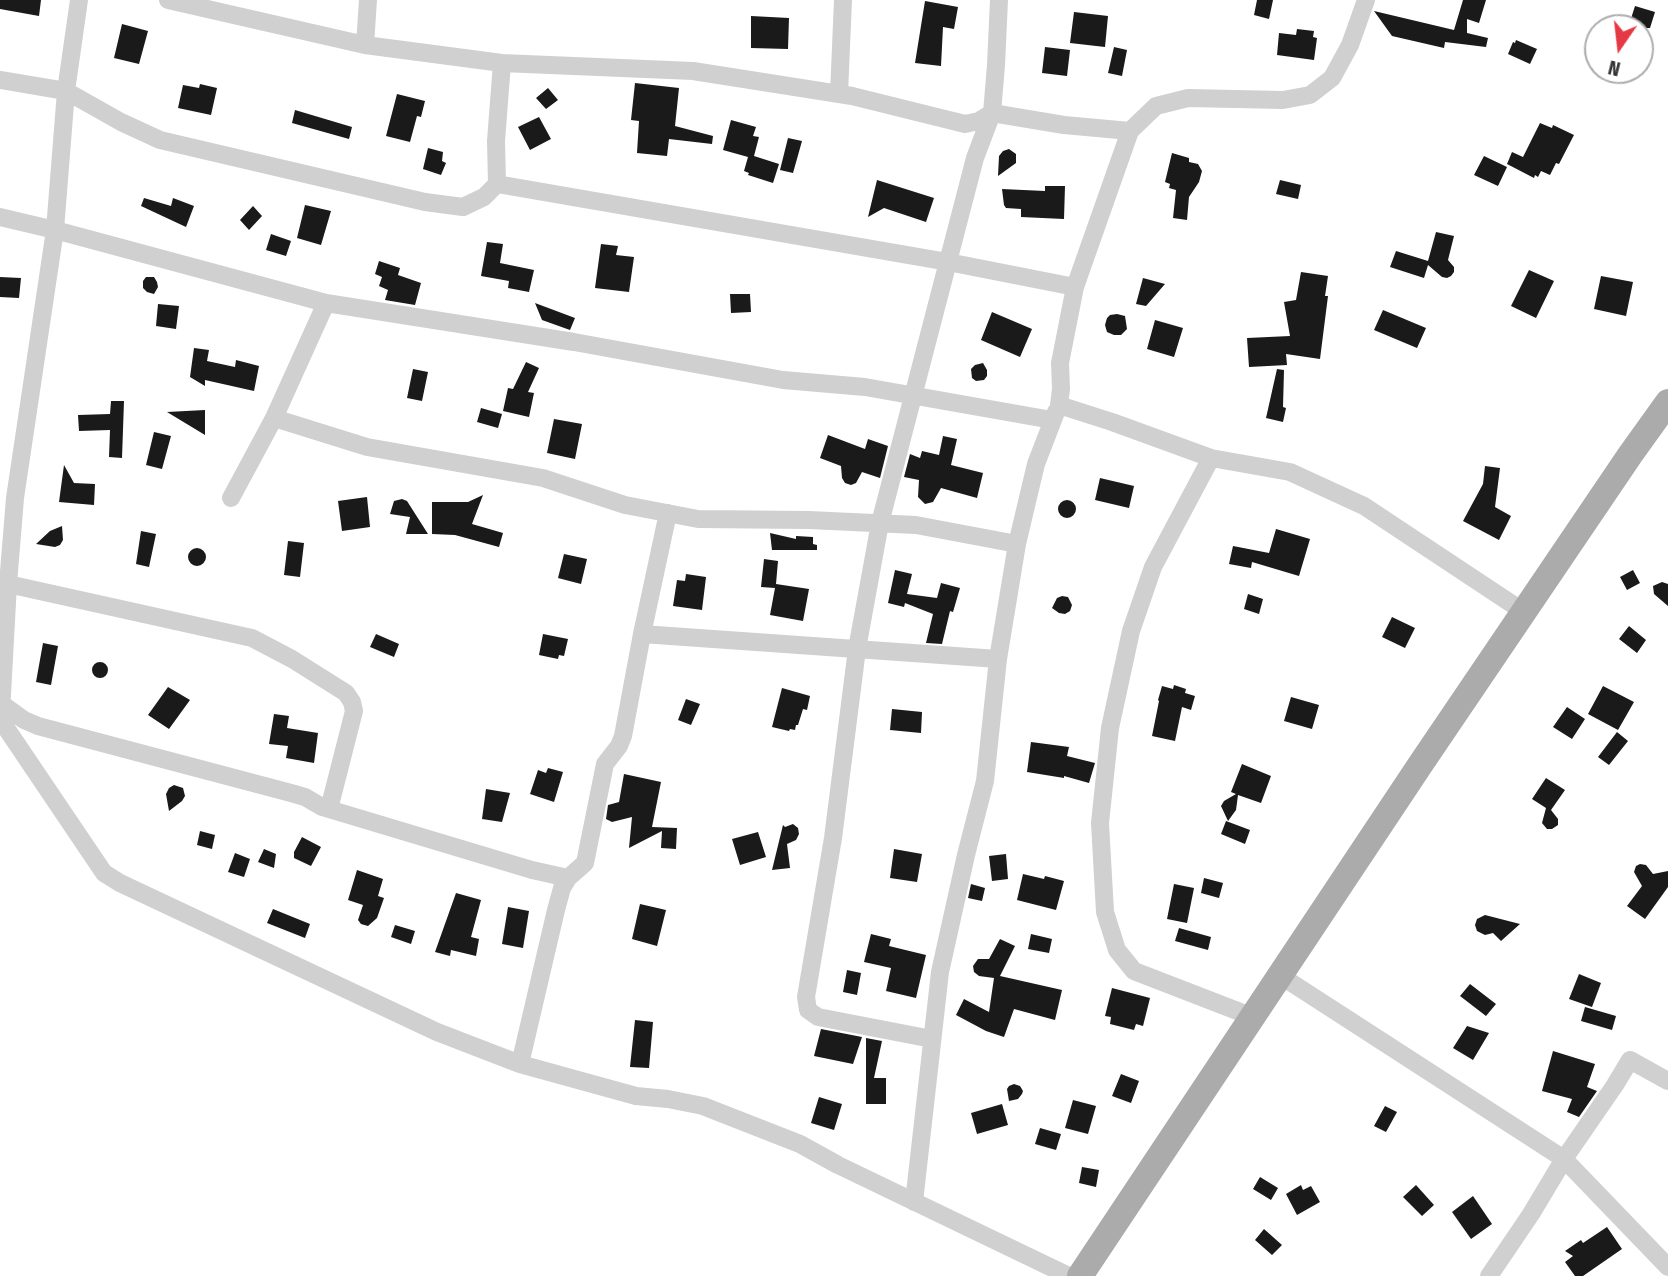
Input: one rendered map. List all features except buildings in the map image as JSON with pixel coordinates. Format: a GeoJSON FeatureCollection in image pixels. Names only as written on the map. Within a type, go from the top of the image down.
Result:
{"type":"FeatureCollection","features":[{"type":"Feature","properties":{"kind":"main road"},"geometry":{"type":"LineString","coordinates":[[1080,1276],[1524,612],[1668,402]]}},
{"type":"Feature","properties":{"kind":"street"},"geometry":{"type":"LineString","coordinates":[[79,0],[66,91],[55,230],[15,498],[1,714],[104,873],[120,883],[437,1032],[520,1063],[636,1097],[668,1099],[703,1106],[800,1144],[838,1165],[1069,1276]]}},
{"type":"Feature","properties":{"kind":"street"},"geometry":{"type":"LineString","coordinates":[[168,0],[365,44],[502,63],[692,71],[839,94],[965,124],[979,121],[992,113],[1064,125],[1130,131]]}},
{"type":"Feature","properties":{"kind":"street"},"geometry":{"type":"LineString","coordinates":[[365,44],[368,0]]}},
{"type":"Feature","properties":{"kind":"street"},"geometry":{"type":"LineString","coordinates":[[839,94],[843,0]]}},
{"type":"Feature","properties":{"kind":"street"},"geometry":{"type":"LineString","coordinates":[[932,1039],[818,1017],[808,1010],[806,997],[833,838],[857,649],[880,523],[975,159],[992,113],[999,0]]}},
{"type":"Feature","properties":{"kind":"street"},"geometry":{"type":"LineString","coordinates":[[914,1202],[940,972],[985,782],[998,659],[1017,544],[1036,464],[1056,413],[1061,389],[1060,363],[1075,287],[1130,131],[1156,106],[1188,99],[1283,100],[1310,95],[1332,78],[1350,46],[1366,0]]}},
{"type":"Feature","properties":{"kind":"street"},"geometry":{"type":"LineString","coordinates":[[0,80],[66,91],[160,140],[425,202],[463,207],[484,197],[497,184],[496,141],[502,63]]}},
{"type":"Feature","properties":{"kind":"street"},"geometry":{"type":"LineString","coordinates":[[497,184],[948,262],[1075,287]]}},
{"type":"Feature","properties":{"kind":"street"},"geometry":{"type":"LineString","coordinates":[[0,217],[326,303],[574,342],[783,380],[865,387],[1112,422],[1211,458],[1290,472],[1364,506],[1524,612]]}},
{"type":"Feature","properties":{"kind":"street"},"geometry":{"type":"LineString","coordinates":[[231,498],[274,418],[326,303]]}},
{"type":"Feature","properties":{"kind":"street"},"geometry":{"type":"LineString","coordinates":[[274,418],[367,447],[543,478],[625,505],[698,519],[916,525],[1017,544]]}},
{"type":"Feature","properties":{"kind":"street"},"geometry":{"type":"LineString","coordinates":[[1211,458],[1153,567],[1131,631],[1110,728],[1100,824],[1105,912],[1116,950],[1134,971],[1253,1017]]}},
{"type":"Feature","properties":{"kind":"street"},"geometry":{"type":"LineString","coordinates":[[520,1063],[562,888],[568,878],[585,863],[605,764],[623,736],[668,513]]}},
{"type":"Feature","properties":{"kind":"street"},"geometry":{"type":"LineString","coordinates":[[8,584],[252,638],[346,693],[354,711],[329,809]]}},
{"type":"Feature","properties":{"kind":"street"},"geometry":{"type":"LineString","coordinates":[[642,634],[998,659]]}},
{"type":"Feature","properties":{"kind":"street"},"geometry":{"type":"LineString","coordinates":[[1,714],[305,797],[329,809],[532,870],[568,878]]}},
{"type":"Feature","properties":{"kind":"street"},"geometry":{"type":"LineString","coordinates":[[1281,976],[1564,1159],[1668,1267]]}},
{"type":"Feature","properties":{"kind":"street"},"geometry":{"type":"LineString","coordinates":[[1489,1276],[1630,1060],[1668,1081]]}}]}
